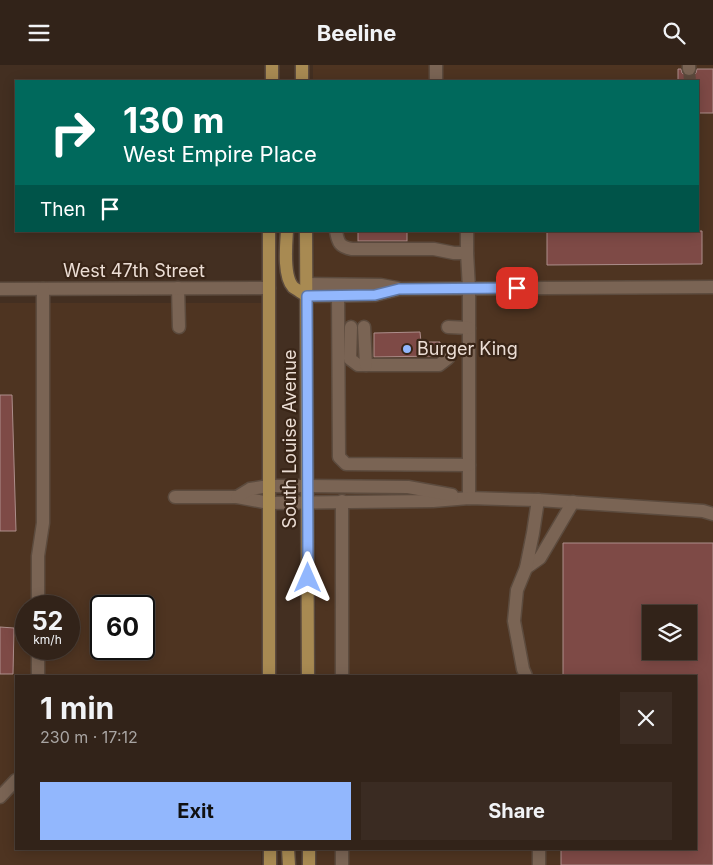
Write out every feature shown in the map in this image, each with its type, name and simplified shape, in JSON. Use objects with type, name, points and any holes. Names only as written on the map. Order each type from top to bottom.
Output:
[{"type":"main road","points":[[272,65],[272,80]]},
{"type":"main road","points":[[302,65],[302,80]]},
{"type":"main road","name":"South Louise Avenue","points":[[269,232],[269,675]]},
{"type":"main road","points":[[287,232],[286,261],[289,280],[293,287],[307,290]]},
{"type":"main road","name":"South Louise Avenue","points":[[306,232],[308,675]]},
{"type":"main road","points":[[270,850],[270,865]]},
{"type":"main road","points":[[288,850],[289,865]]},
{"type":"main road","points":[[309,850],[309,865]]},
{"type":"street","points":[[436,65],[436,80]]},
{"type":"street","points":[[336,232],[338,242],[345,248],[434,249],[454,253],[467,253]]},
{"type":"street","points":[[467,232],[469,288],[469,498]]},
{"type":"street","points":[[307,290],[381,285],[399,289]]},
{"type":"street","points":[[307,290],[338,296],[375,295],[399,289],[713,287]]},
{"type":"street","points":[[178,288],[179,327]]},
{"type":"street","name":"West 47th Street","points":[[0,289],[269,288]]},
{"type":"street","points":[[38,595],[38,556],[43,523],[43,289]]},
{"type":"street","points":[[338,296],[339,457],[346,464],[469,465]]},
{"type":"street","points":[[351,327],[350,359],[358,365],[439,365],[448,358]]},
{"type":"street","points":[[364,327],[366,365]]},
{"type":"street","points":[[448,327],[469,327]]},
{"type":"street","points":[[237,497],[250,489],[269,486],[308,486],[408,487],[469,498]]},
{"type":"street","points":[[174,497],[237,497],[269,503],[433,501],[469,498],[538,500],[702,511],[713,514]]},
{"type":"street","points":[[526,675],[514,621],[517,590],[526,568],[538,500]]},
{"type":"street","points":[[342,501],[342,675]]},
{"type":"street","points":[[526,568],[540,558],[573,502]]},
{"type":"street","points":[[38,660],[38,675]]},
{"type":"street","points":[[0,797],[15,780]]},
{"type":"street","points":[[342,850],[342,865]]},
{"type":"street","points":[[539,850],[539,865]]},
{"type":"shaded area","points":[[313,65],[713,65],[713,865],[317,865],[317,850],[697,850],[697,675],[316,675],[314,232],[699,232],[699,80],[313,80]]},
{"type":"shaded area","points":[[0,303],[261,303],[261,675],[15,675],[15,850],[261,850],[261,865],[0,865]]},
{"type":"building","points":[[678,69],[681,69],[682,73],[689,77],[696,73],[697,69],[713,69],[713,113],[699,113],[699,80],[678,80]]},
{"type":"building","points":[[702,231],[702,264],[547,265],[547,232]]},
{"type":"building","points":[[358,232],[407,232],[407,241],[358,241]]},
{"type":"building","name":"Burger King","points":[[420,332],[421,342],[440,342],[440,354],[437,356],[374,357],[374,333]]},
{"type":"building","points":[[0,395],[12,395],[16,531],[0,531]]},
{"type":"building","points":[[563,543],[713,543],[713,865],[561,865],[561,850],[697,850],[697,675],[563,675]]},
{"type":"building","points":[[0,627],[14,628],[13,674],[0,674]]},
{"type":"tunnel","points":[[689,69],[690,80]]},
{"type":"place","name":"Burger King","points":[[407,349]]},
{"type":"route","points":[[308,578],[307,296],[375,295],[399,289],[517,288]]}]
